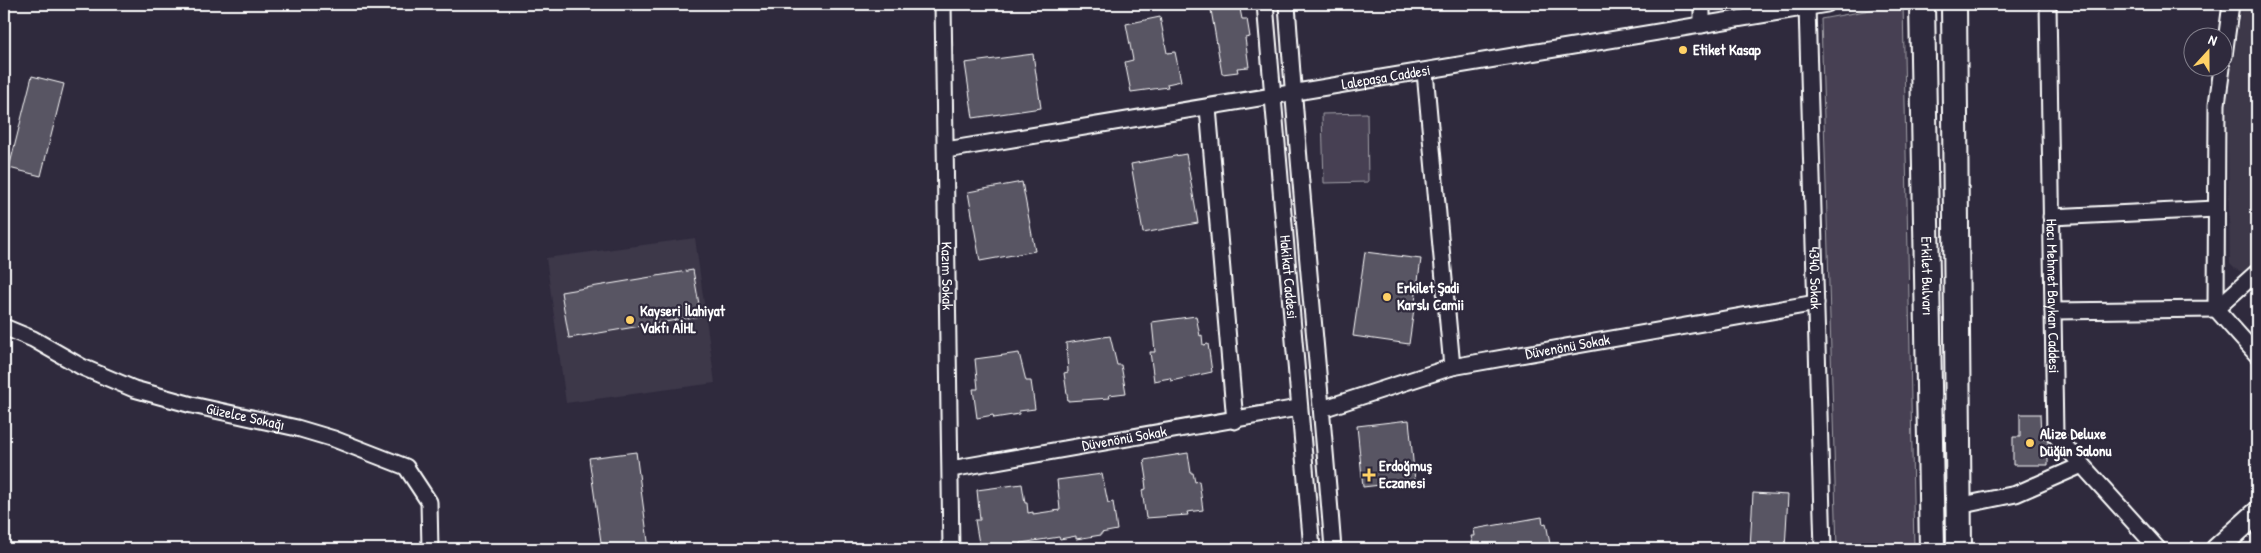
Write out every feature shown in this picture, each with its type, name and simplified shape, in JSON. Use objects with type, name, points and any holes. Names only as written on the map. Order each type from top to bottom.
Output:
[{"type":"main road","name":"Erkilet Bulvarı","points":[[1922,4],[1932,549]]},
{"type":"main road","name":"Erkilet Bulvarı","points":[[1954,4],[1959,549]]},
{"type":"street","name":"Kazım Sokak","points":[[943,4],[951,549]]},
{"type":"street","name":"Hakikat Caddesi","points":[[1265,4],[1298,408],[1312,549]]},
{"type":"street","name":"Hakikat Caddesi","points":[[1287,4],[1293,94],[1333,549]]},
{"type":"street","points":[[1702,4],[1702,25]]},
{"type":"street","name":"Lalepaşa Caddesi","points":[[946,150],[1827,4]]},
{"type":"street","name":"Hacı Mehmet Baykan Caddesi","points":[[2048,4],[2055,435],[2158,549]]},
{"type":"street","points":[[2228,28],[2231,4]]},
{"type":"street","name":"4340. Sokak","points":[[1807,7],[1823,549]]},
{"type":"street","points":[[1425,72],[1452,367]]},
{"type":"street","points":[[2221,78],[2217,104],[2216,309],[2257,355]]},
{"type":"street","points":[[1208,108],[1235,421]]},
{"type":"street","points":[[2051,216],[2216,209]]},
{"type":"street","points":[[2053,311],[2216,309],[2257,272]]},
{"type":"street","name":"Düvenönü Sokak","points":[[1322,409],[1452,367],[1816,303]]},
{"type":"street","name":"Güzelce Sokağı","points":[[4,326],[33,339],[82,367],[134,389],[192,405],[334,438],[406,467],[429,502],[430,549]]},
{"type":"street","name":"Düvenönü Sokak","points":[[951,469],[1235,421],[1298,408]]},
{"type":"street","points":[[1958,506],[2016,494],[2082,465]]},
{"type":"street","points":[[2217,549],[2257,513]]},
{"type":"shaded area","points":[[1903,4],[1914,549],[1837,549],[1821,19]]},
{"type":"shaded area","points":[[2242,4],[2257,4],[2257,258],[2242,272],[2230,264],[2227,97],[2230,78],[2234,78],[2234,54]]},
{"type":"shaded area","points":[[1367,113],[1368,182],[1324,183],[1322,114]]},
{"type":"shaded area","name":"Kayseri İlahiyat Vakfı AİHL","points":[[695,238],[715,383],[566,403],[546,258]]},
{"type":"building","points":[[1210,4],[1239,4],[1242,19],[1247,19],[1250,37],[1245,38],[1249,67],[1237,68],[1238,72],[1222,74]]},
{"type":"building","points":[[1160,17],[1167,53],[1175,52],[1181,81],[1167,84],[1168,87],[1131,92],[1125,62],[1133,60],[1126,24]]},
{"type":"building","points":[[1033,54],[1041,108],[973,118],[965,63]]},
{"type":"building","points":[[32,76],[64,84],[41,176],[9,168]]},
{"type":"building","points":[[1186,154],[1198,223],[1143,233],[1131,164]]},
{"type":"building","points":[[1022,182],[1035,251],[980,261],[968,192]]},
{"type":"building","name":"Erkilet Şadi Karslı Camii","points":[[1365,252],[1421,259],[1409,344],[1353,336]]},
{"type":"building","points":[[693,270],[701,316],[569,338],[561,292]]},
{"type":"building","points":[[1196,316],[1203,345],[1208,344],[1212,372],[1171,381],[1170,378],[1154,381],[1150,352],[1155,352],[1152,322]]},
{"type":"building","points":[[1110,336],[1117,365],[1121,365],[1126,393],[1109,395],[1110,398],[1068,401],[1064,373],[1068,372],[1066,343]]},
{"type":"building","points":[[1019,353],[1026,381],[1031,381],[1035,409],[994,418],[993,415],[977,418],[973,389],[978,389],[975,359]]},
{"type":"building","name":"Alize Deluxe Düğün Salonu","points":[[2020,414],[2040,414],[2041,438],[2046,438],[2048,441],[2048,465],[2013,465],[2013,437],[2020,437]]},
{"type":"building","points":[[1409,420],[1415,481],[1363,487],[1357,426]]},
{"type":"building","points":[[636,452],[649,549],[602,549],[589,458]]},
{"type":"building","points":[[1188,453],[1191,473],[1193,473],[1195,482],[1199,481],[1203,510],[1187,512],[1188,515],[1146,518],[1142,490],[1146,489],[1145,480],[1147,479],[1144,460]]},
{"type":"building","points":[[1102,474],[1108,503],[1113,502],[1117,530],[1076,539],[1076,536],[1060,539],[1059,537],[1021,543],[1021,545],[980,549],[975,520],[980,520],[977,490],[1022,484],[1028,513],[1033,512],[1033,514],[1060,510],[1057,480]]},
{"type":"building","points":[[1753,493],[1788,495],[1785,549],[1750,549]]},
{"type":"building","points":[[1542,517],[1543,524],[1546,523],[1551,549],[1474,549],[1471,536],[1475,536],[1474,529]]},
{"type":"place","name":"Etiket Kasap","points":[[1683,50]]},
{"type":"place","name":"Erkilet Şadi Karslı Camii","points":[[1387,297]]},
{"type":"place","name":"Kayseri İlahiyat Vakfı AİHL","points":[[630,320]]},
{"type":"place","name":"Alize Deluxe Düğün Salonu","points":[[2030,443]]},
{"type":"place","name":"Erdoğmuş Eczanesi","points":[[1369,475]]}]
